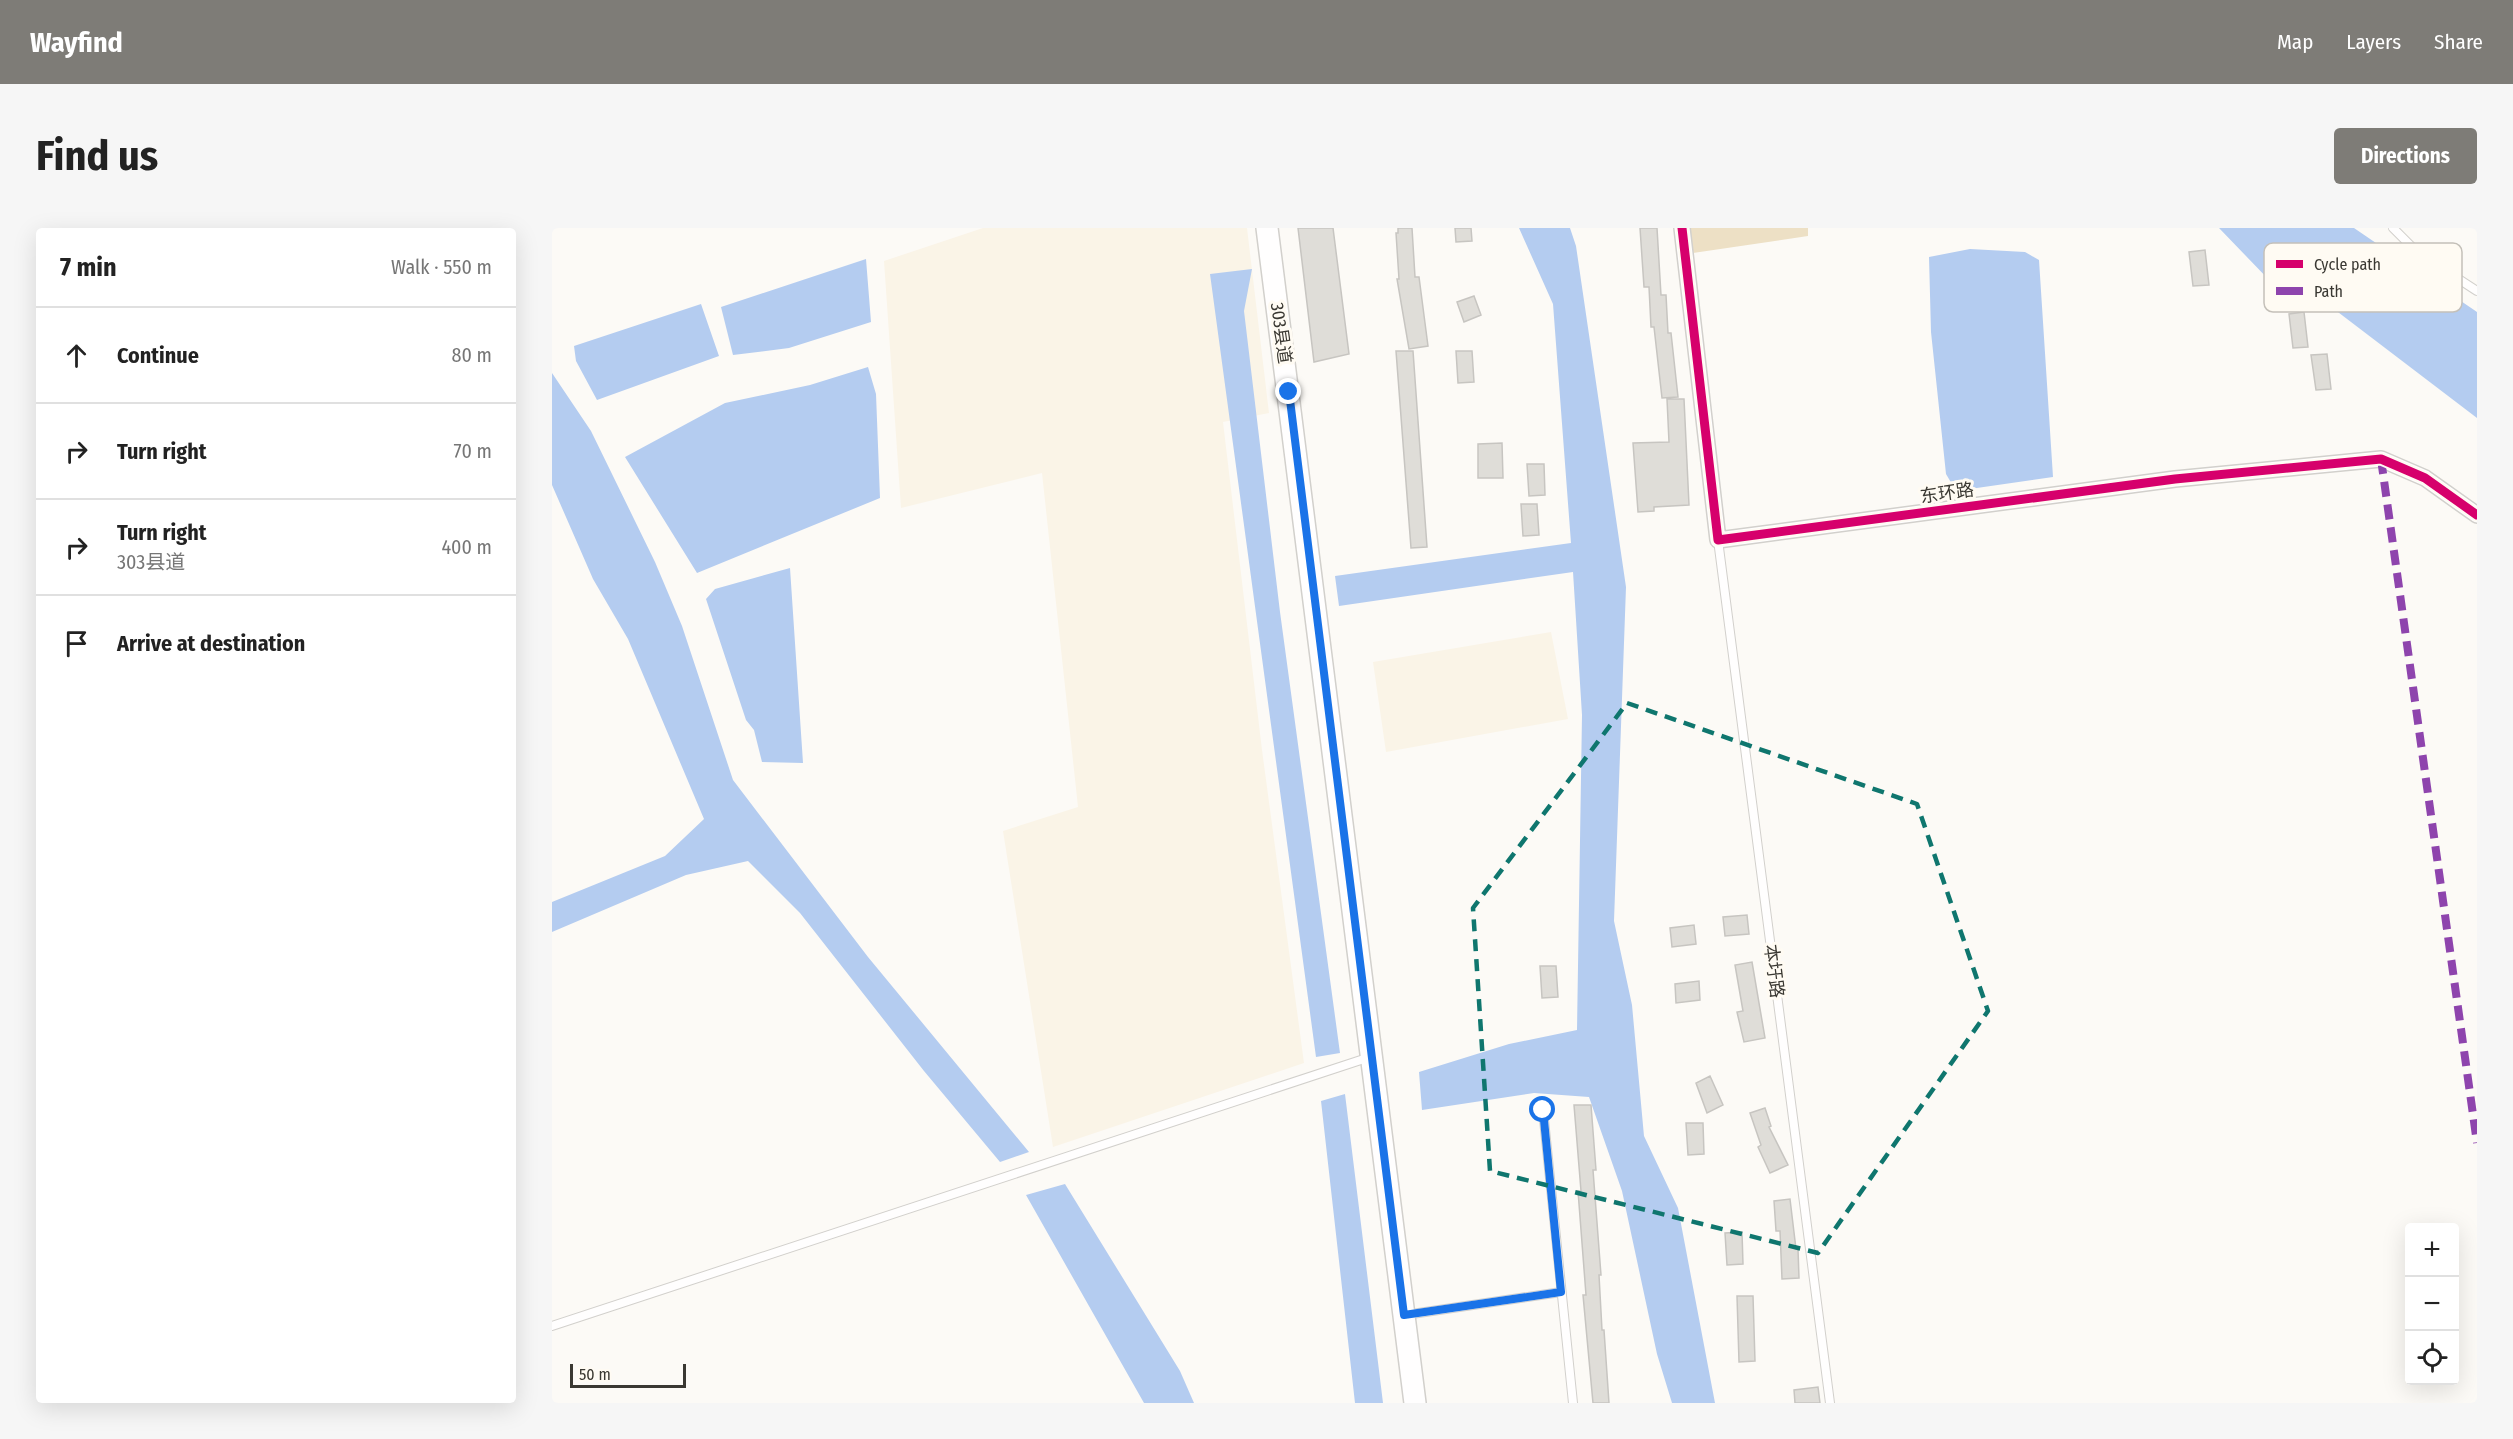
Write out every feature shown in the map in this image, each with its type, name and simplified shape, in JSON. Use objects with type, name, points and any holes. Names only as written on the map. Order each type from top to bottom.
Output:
[{"type":"main road","name":"303县道","points":[[1268,228],[1415,1403]]},
{"type":"street","points":[[1682,228],[1718,540]]},
{"type":"street","name":"东环路","points":[[1718,540],[2175,479],[2381,459],[2425,478],[2477,515]]},
{"type":"lane","points":[[2393,228],[2408,243]]},
{"type":"lane","points":[[2462,281],[2477,291]]},
{"type":"lane","name":"本圩路","points":[[1718,540],[1830,1403]]},
{"type":"lane","points":[[552,1326],[1372,1057]]},
{"type":"lane","points":[[1543,1110],[1573,1403]]},
{"type":"lane","points":[[1404,1315],[1561,1292]]},
{"type":"highlighted area","points":[[1627,703],[1917,804],[1988,1011],[1818,1253],[1490,1171],[1473,908]]},
{"type":"shaded area","points":[[983,228],[1247,228],[1269,413],[1223,422],[1262,750],[1304,1063],[1053,1147],[1003,831],[1078,807],[1042,473],[901,508],[884,261]]},
{"type":"shaded area","points":[[1690,228],[1808,228],[1808,236],[1693,253]]},
{"type":"shaded area","points":[[1551,632],[1568,719],[1386,752],[1373,662]]},
{"type":"water","points":[[1519,228],[1570,228],[1576,246],[1626,587],[1614,921],[1632,1005],[1644,1136],[1678,1208],[1715,1403],[1672,1403],[1657,1354],[1622,1191],[1589,1097],[1534,1093],[1422,1110],[1419,1072],[1509,1044],[1577,1030],[1582,715],[1573,572],[1339,606],[1335,576],[1571,543],[1553,304]]},
{"type":"water","points":[[2219,228],[2354,228],[2376,243],[2264,243],[2264,275]]},
{"type":"water","points":[[1970,249],[2025,252],[2039,260],[2053,477],[1956,491],[1946,474],[1931,332],[1929,257]]},
{"type":"water","points":[[866,259],[871,322],[789,348],[733,355],[721,307]]},
{"type":"water","points":[[1252,269],[1244,311],[1280,612],[1340,1053],[1316,1057],[1210,274]]},
{"type":"water","points":[[2462,302],[2477,312],[2477,418],[2338,312],[2462,312]]},
{"type":"water","points":[[701,304],[719,356],[597,400],[576,361],[574,346]]},
{"type":"water","points":[[868,367],[876,394],[880,498],[697,573],[625,457],[725,403],[810,385]]},
{"type":"water","points":[[552,373],[591,431],[655,562],[682,626],[733,780],[868,957],[1029,1152],[1000,1162],[924,1071],[800,913],[748,861],[686,875],[552,932],[552,902],[665,856],[704,819],[628,639],[593,579],[552,485]]},
{"type":"water","points":[[790,568],[803,763],[762,762],[754,730],[746,720],[706,599],[715,589]]},
{"type":"water","points":[[1345,1094],[1383,1403],[1355,1403],[1321,1101]]},
{"type":"water","points":[[1065,1184],[1180,1371],[1194,1403],[1144,1403],[1026,1195]]},
{"type":"building","points":[[1298,228],[1333,228],[1349,354],[1314,362]]},
{"type":"building","points":[[1398,228],[1412,228],[1415,277],[1419,277],[1428,346],[1409,349],[1397,279],[1399,279],[1396,233],[1398,233]]},
{"type":"building","points":[[1455,228],[1471,228],[1472,241],[1456,242]]},
{"type":"building","points":[[1640,228],[1657,228],[1661,295],[1666,295],[1668,333],[1671,333],[1678,397],[1662,398],[1654,327],[1651,327],[1649,287],[1644,287]]},
{"type":"building","points":[[2205,250],[2209,285],[2193,286],[2189,252]]},
{"type":"building","points":[[1474,296],[1481,315],[1464,322],[1457,302]]},
{"type":"building","points":[[2304,312],[2308,347],[2293,348],[2289,314]]},
{"type":"building","points":[[1396,351],[1413,351],[1427,547],[1411,548]]},
{"type":"building","points":[[1456,351],[1472,351],[1474,382],[1458,383]]},
{"type":"building","points":[[2327,354],[2331,389],[2316,390],[2311,355]]},
{"type":"building","points":[[1667,399],[1684,399],[1689,505],[1654,507],[1654,511],[1638,512],[1633,443],[1669,442]]},
{"type":"building","points":[[1502,443],[1503,478],[1478,478],[1478,444]]},
{"type":"building","points":[[1527,464],[1544,464],[1545,495],[1529,496]]},
{"type":"building","points":[[1521,504],[1537,504],[1539,535],[1523,536]]},
{"type":"building","points":[[1747,915],[1749,934],[1725,936],[1723,917]]},
{"type":"building","points":[[1694,925],[1696,944],[1672,947],[1670,928]]},
{"type":"building","points":[[1752,962],[1765,1038],[1744,1042],[1737,1012],[1743,1011],[1735,965]]},
{"type":"building","points":[[1540,966],[1556,966],[1558,997],[1542,998]]},
{"type":"building","points":[[1699,981],[1700,1000],[1676,1003],[1675,984]]},
{"type":"building","points":[[1710,1076],[1723,1105],[1707,1113],[1696,1083]]},
{"type":"building","points":[[1574,1105],[1591,1105],[1596,1170],[1593,1170],[1601,1275],[1599,1275],[1602,1330],[1604,1330],[1609,1403],[1593,1403],[1583,1295],[1586,1295]]},
{"type":"building","points":[[1765,1108],[1771,1126],[1769,1127],[1788,1165],[1770,1173],[1758,1147],[1761,1145],[1750,1113]]},
{"type":"building","points":[[1686,1123],[1703,1123],[1704,1154],[1688,1155]]},
{"type":"building","points":[[1790,1199],[1796,1249],[1798,1249],[1799,1278],[1782,1279],[1780,1231],[1776,1231],[1774,1201]]},
{"type":"building","points":[[1742,1232],[1743,1264],[1727,1265],[1725,1233]]},
{"type":"building","points":[[1737,1296],[1753,1296],[1755,1361],[1739,1362]]},
{"type":"building","points":[[1818,1387],[1820,1403],[1795,1403],[1794,1390]]},
{"type":"marked path","points":[[2381,459],[2477,1143]]},
{"type":"cycle path","points":[[1682,228],[1718,540],[2175,479],[2381,459],[2425,478],[2477,515]]},
{"type":"route","points":[[1289,392],[1404,1315],[1561,1292],[1543,1110]]}]
